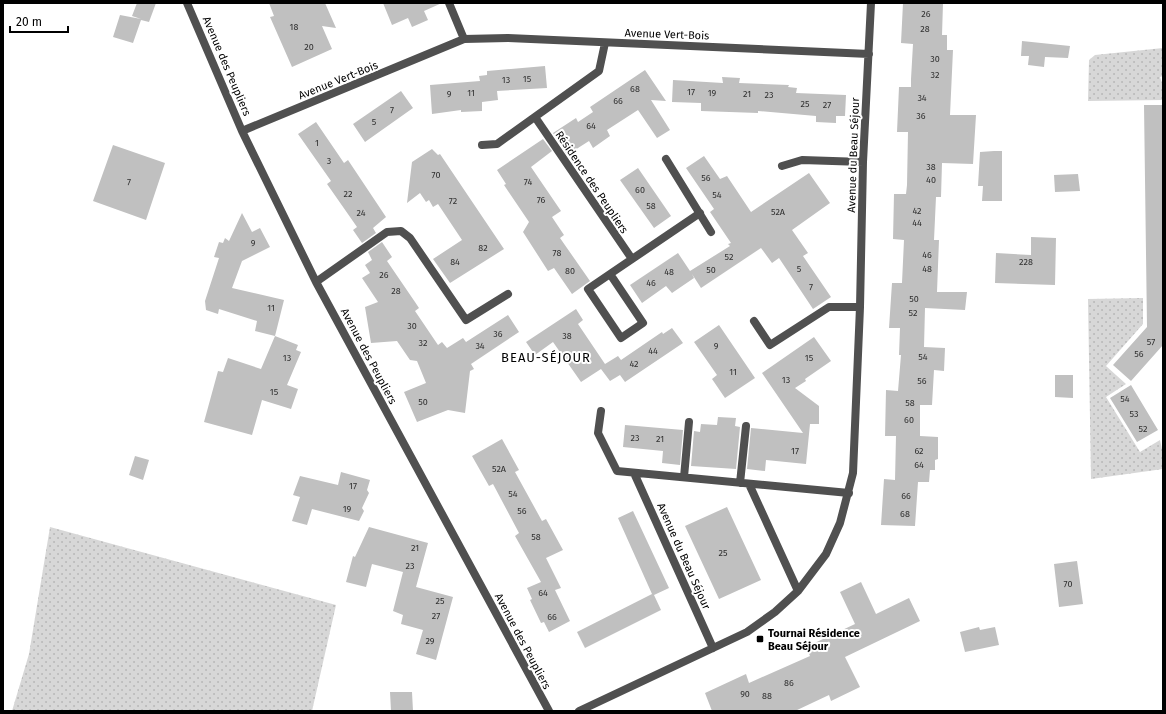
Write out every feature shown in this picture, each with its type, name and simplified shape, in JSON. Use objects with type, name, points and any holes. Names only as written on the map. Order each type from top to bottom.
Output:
[{"type":"street","name":"Avenue des Peupliers","points":[[187,3],[242,131],[316,282],[549,711]]},
{"type":"street","points":[[449,3],[464,39]]},
{"type":"street","name":"Avenue du Beau Séjour","points":[[579,711],[747,632],[775,612],[798,591],[826,554],[840,523],[853,473],[860,307],[863,162],[871,3]]},
{"type":"street","name":"Avenue Vert-Bois","points":[[242,131],[464,39],[508,38],[869,54]]},
{"type":"street","points":[[482,145],[497,144],[600,71],[605,43]]},
{"type":"street","name":"Résidence des Peupliers","points":[[535,117],[632,258]]},
{"type":"street","points":[[666,159],[711,232]]},
{"type":"street","points":[[782,166],[802,160],[863,162]]},
{"type":"street","points":[[610,274],[643,323],[621,338],[588,289],[632,258],[700,213]]},
{"type":"street","points":[[316,282],[387,232],[401,230],[410,238],[466,320],[508,294]]},
{"type":"street","points":[[754,321],[770,345],[829,307],[860,307]]},
{"type":"street","points":[[601,411],[598,433],[617,471],[849,493]]},
{"type":"street","points":[[684,477],[689,422]]},
{"type":"street","points":[[740,483],[746,426]]},
{"type":"street","name":"Avenue du Beau Séjour","points":[[634,473],[713,648]]},
{"type":"street","points":[[749,484],[798,591]]},
{"type":"shaded area","points":[[1163,48],[1163,76],[1160,77],[1163,86],[1163,100],[1088,101],[1089,60],[1095,55]]},
{"type":"shaded area","points":[[1143,298],[1143,324],[1106,366],[1126,384],[1106,397],[1140,452],[1160,440],[1163,454],[1163,469],[1091,479],[1088,299]]},
{"type":"shaded area","points":[[50,527],[336,605],[312,711],[12,711],[29,654]]},
{"type":"building","points":[[137,3],[156,3],[149,22],[141,20],[133,43],[113,37],[120,15],[141,19],[132,16]]},
{"type":"building","points":[[269,3],[325,3],[336,28],[322,26],[332,49],[292,67],[270,17],[274,16]]},
{"type":"building","points":[[383,3],[442,3],[424,11],[428,20],[412,27],[408,18],[392,25]]},
{"type":"building","points":[[903,3],[943,3],[942,35],[947,35],[947,50],[953,50],[950,115],[976,115],[973,164],[942,163],[941,197],[936,197],[934,240],[939,240],[937,292],[967,292],[965,310],[925,308],[924,347],[945,348],[944,371],[934,370],[932,405],[920,405],[920,436],[938,437],[938,459],[935,460],[935,470],[930,470],[929,482],[918,482],[915,526],[881,525],[884,479],[895,480],[896,436],[885,436],[886,390],[898,391],[901,355],[899,355],[900,328],[889,328],[892,283],[902,283],[904,240],[893,239],[894,194],[906,194],[907,185],[908,132],[897,132],[899,87],[911,87],[913,44],[901,43]]},
{"type":"building","points":[[1022,41],[1070,46],[1068,58],[1045,57],[1044,67],[1028,65],[1029,56],[1021,56]]},
{"type":"building","points":[[545,66],[547,88],[497,91],[498,100],[482,102],[482,111],[461,112],[461,110],[432,114],[430,85],[480,81],[479,76],[487,75],[487,71]]},
{"type":"building","points":[[645,70],[666,101],[651,100],[670,130],[657,138],[638,110],[607,130],[610,136],[593,148],[589,141],[567,155],[553,133],[576,118],[578,122],[593,112],[590,107]]},
{"type":"building","points":[[722,77],[740,78],[739,83],[789,85],[788,87],[797,88],[796,93],[846,95],[845,116],[836,116],[836,123],[816,122],[816,116],[758,111],[758,113],[701,111],[701,103],[672,102],[673,80],[723,83]]},
{"type":"building","points":[[401,91],[413,108],[365,142],[353,124]]},
{"type":"building","points":[[1144,105],[1163,105],[1163,345],[1131,381],[1113,365],[1147,327]]},
{"type":"building","points":[[316,122],[344,163],[348,160],[386,217],[373,228],[376,233],[362,243],[353,230],[357,227],[327,184],[331,181],[298,134]]},
{"type":"building","points":[[543,139],[552,151],[531,167],[561,211],[552,217],[564,235],[560,238],[590,281],[572,294],[554,268],[548,271],[523,232],[529,222],[504,185],[506,184],[497,170]]},
{"type":"building","points":[[113,145],[165,163],[146,220],[93,201]]},
{"type":"building","points":[[432,149],[438,155],[440,154],[504,249],[450,283],[433,259],[462,240],[438,204],[433,207],[429,200],[426,202],[420,193],[407,203],[412,162]]},
{"type":"building","points":[[1002,151],[1002,201],[982,201],[983,186],[978,186],[980,152]]},
{"type":"building","points":[[704,156],[720,179],[727,176],[751,212],[809,173],[830,203],[792,230],[808,253],[803,256],[831,297],[813,309],[779,258],[772,263],[761,248],[701,288],[692,274],[694,278],[672,293],[666,286],[642,303],[630,285],[678,253],[690,271],[730,246],[728,244],[731,243],[710,212],[714,209],[686,168]]},
{"type":"building","points":[[638,168],[671,216],[654,228],[620,180]]},
{"type":"building","points":[[1078,174],[1080,191],[1055,192],[1054,175]]},
{"type":"building","points":[[242,213],[252,232],[260,228],[270,247],[242,261],[232,288],[284,300],[275,336],[255,331],[257,321],[219,309],[218,314],[206,310],[205,301],[219,258],[214,257],[219,242],[223,243],[225,238],[229,241]]},
{"type":"building","points":[[1031,237],[1056,238],[1055,285],[995,283],[996,253],[1031,255]]},
{"type":"building","points":[[382,242],[392,257],[387,261],[419,308],[415,311],[438,345],[442,342],[447,348],[463,338],[466,342],[508,315],[519,332],[471,364],[474,369],[470,371],[465,413],[448,410],[417,422],[404,392],[426,383],[417,361],[410,360],[397,341],[371,343],[365,307],[378,302],[362,278],[370,273],[365,265],[372,260],[368,252]]},
{"type":"building","points":[[576,309],[583,320],[578,324],[605,364],[618,356],[621,360],[662,332],[663,334],[672,328],[683,343],[625,382],[620,375],[610,381],[601,369],[581,382],[553,342],[535,355],[526,342]]},
{"type":"building","points":[[719,325],[755,378],[725,398],[712,379],[717,375],[694,342]]},
{"type":"building","points":[[275,336],[298,345],[296,350],[301,352],[287,385],[298,389],[291,409],[262,400],[252,435],[204,422],[218,371],[223,372],[228,358],[261,369]]},
{"type":"building","points":[[814,337],[831,361],[805,379],[806,381],[795,388],[819,406],[819,424],[810,424],[806,464],[766,460],[765,471],[747,469],[751,428],[803,433],[762,373]]},
{"type":"building","points":[[1055,375],[1073,375],[1073,398],[1055,397]]},
{"type":"building","points":[[1131,385],[1158,430],[1137,442],[1110,398]]},
{"type":"building","points":[[718,417],[736,418],[735,426],[740,427],[736,469],[691,466],[694,431],[700,432],[701,424],[717,425]]},
{"type":"building","points":[[625,425],[683,430],[680,465],[662,463],[663,451],[623,447]]},
{"type":"building","points":[[502,439],[519,470],[515,472],[542,521],[546,519],[563,550],[546,558],[561,588],[555,590],[570,621],[549,632],[544,622],[541,623],[530,600],[532,599],[527,588],[541,582],[515,536],[519,533],[493,484],[489,486],[472,456]]},
{"type":"building","points":[[135,456],[149,460],[143,480],[129,475]]},
{"type":"building","points":[[341,472],[370,480],[367,490],[369,493],[362,508],[364,511],[359,521],[312,509],[307,525],[292,521],[300,497],[293,495],[300,476],[338,485]]},
{"type":"building","points":[[727,507],[761,580],[719,599],[685,526]]},
{"type":"building","points":[[633,511],[669,588],[654,595],[661,610],[585,648],[577,632],[652,594],[618,518]]},
{"type":"building","points":[[369,527],[428,543],[416,587],[453,597],[436,660],[416,654],[423,630],[401,624],[403,615],[393,611],[403,572],[372,564],[366,587],[346,582],[353,556],[355,557]]},
{"type":"building","points":[[1077,561],[1083,604],[1059,607],[1054,564]]},
{"type":"building","points":[[861,582],[876,614],[909,598],[920,621],[845,657],[860,687],[831,701],[829,695],[795,711],[712,711],[705,693],[746,674],[749,683],[810,656],[806,647],[855,624],[840,592]]},
{"type":"building","points":[[979,627],[980,630],[995,627],[999,645],[965,652],[960,632]]},
{"type":"building","points":[[390,692],[412,692],[413,711],[391,711]]},
{"type":"place","name":"Tournai Résidence Beau Séjour","points":[[760,639]]},
{"type":"district","name":"BEAU-SÉJOUR","points":[[546,357]]}]
